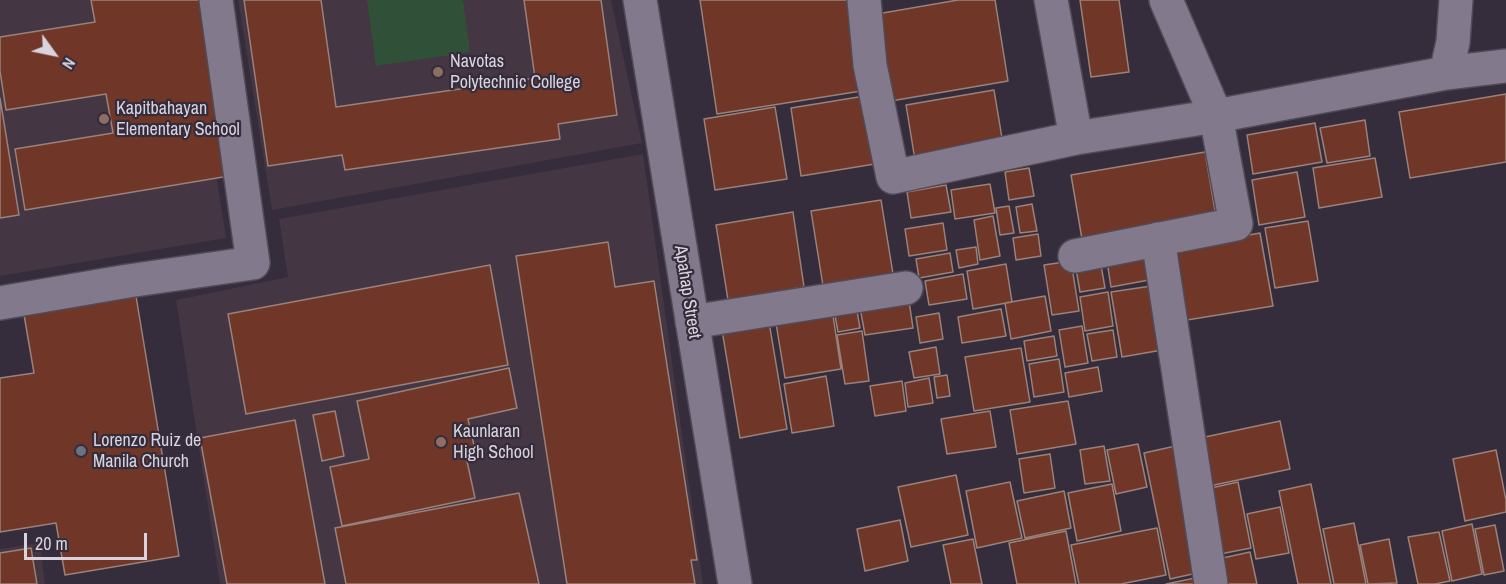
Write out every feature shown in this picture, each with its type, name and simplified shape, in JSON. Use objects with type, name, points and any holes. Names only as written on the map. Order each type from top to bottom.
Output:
[{"type":"street","points":[[0,303],[128,281],[254,263],[216,0]]},
{"type":"street","name":"Apahap Street","points":[[640,0],[735,584]]},
{"type":"street","points":[[864,0],[870,65],[893,177],[1076,138],[1216,116],[1446,73],[1506,66]]},
{"type":"street","points":[[1051,0],[1076,138]]},
{"type":"street","points":[[1075,256],[1236,224],[1216,116],[1166,0]]},
{"type":"street","points":[[1446,73],[1453,42],[1456,0]]},
{"type":"street","points":[[1158,239],[1211,584]]},
{"type":"street","points":[[692,322],[906,288]]},
{"type":"shaded area","name":"Kapitbahayan Elementary School","points":[[0,0],[189,0],[226,238],[0,276]]},
{"type":"shaded area","name":"Navotas Polytechnic College","points":[[238,0],[611,0],[642,143],[272,210]]},
{"type":"shaded area","name":"Kaunlaran High School","points":[[643,154],[703,584],[220,584],[176,300],[288,277],[279,219]]},
{"type":"shaded area","points":[[40,543],[45,584],[0,584],[0,549]]},
{"type":"green space","points":[[367,0],[463,0],[470,52],[376,66]]},
{"type":"building","points":[[91,0],[200,0],[229,176],[25,210],[15,149],[113,133],[106,94],[6,110],[0,71],[0,37],[95,22]]},
{"type":"building","points":[[244,0],[321,0],[336,107],[535,78],[524,0],[601,0],[617,115],[558,124],[560,139],[345,170],[342,155],[268,166]]},
{"type":"building","points":[[700,0],[847,0],[861,91],[717,114]]},
{"type":"building","points":[[958,0],[995,0],[1008,81],[891,101],[877,14]]},
{"type":"building","points":[[1080,0],[1119,0],[1129,72],[1091,77]]},
{"type":"building","points":[[994,90],[1003,144],[915,160],[906,105]]},
{"type":"building","points":[[1506,94],[1506,162],[1410,178],[1399,112]]},
{"type":"building","points":[[871,95],[881,163],[801,176],[791,108]]},
{"type":"building","points":[[0,98],[19,215],[0,218]]},
{"type":"building","points":[[775,107],[787,179],[715,190],[704,119]]},
{"type":"building","points":[[1365,120],[1370,156],[1327,163],[1320,128]]},
{"type":"building","points":[[1315,123],[1322,162],[1253,174],[1247,135]]},
{"type":"building","points":[[1205,152],[1216,216],[1082,239],[1071,175]]},
{"type":"building","points":[[1375,158],[1382,197],[1319,208],[1313,168]]},
{"type":"building","points":[[1029,168],[1034,196],[1009,200],[1005,172]]},
{"type":"building","points":[[1297,172],[1305,217],[1259,225],[1252,180]]},
{"type":"building","points":[[990,184],[995,213],[955,219],[951,190]]},
{"type":"building","points":[[946,185],[951,212],[911,218],[907,192]]},
{"type":"building","points":[[881,200],[894,280],[824,292],[811,211]]},
{"type":"building","points":[[1032,204],[1037,231],[1020,233],[1016,207]]},
{"type":"building","points":[[1009,206],[1014,233],[1000,235],[996,208]]},
{"type":"building","points":[[793,212],[804,287],[728,300],[716,225]]},
{"type":"building","points":[[993,216],[1000,256],[980,260],[974,220]]},
{"type":"building","points":[[1308,221],[1318,281],[1275,288],[1265,228]]},
{"type":"building","points":[[943,223],[947,250],[909,256],[905,229]]},
{"type":"building","points":[[1260,233],[1273,306],[1187,320],[1175,248]]},
{"type":"building","points":[[1038,234],[1041,256],[1016,260],[1013,238]]},
{"type":"building","points":[[608,242],[615,287],[654,281],[697,560],[691,560],[695,584],[567,584],[516,256]]},
{"type":"building","points":[[976,247],[978,264],[959,268],[956,250]]},
{"type":"building","points":[[1144,249],[1149,280],[1111,287],[1106,255]]},
{"type":"building","points":[[950,253],[953,272],[919,278],[916,259]]},
{"type":"building","points":[[1071,261],[1079,311],[1052,315],[1044,265]]},
{"type":"building","points":[[1006,264],[1012,302],[973,309],[967,271]]},
{"type":"building","points":[[490,265],[508,365],[246,414],[228,314]]},
{"type":"building","points":[[1101,265],[1105,288],[1080,292],[1076,269]]},
{"type":"building","points":[[963,274],[967,299],[929,305],[925,281]]},
{"type":"building","points":[[1158,285],[1168,349],[1122,357],[1111,292]]},
{"type":"building","name":"Lorenzo Ruiz de Manila Church","points":[[135,290],[179,556],[65,575],[56,523],[0,532],[0,378],[34,373],[23,309]]},
{"type":"building","points":[[1108,292],[1113,326],[1085,331],[1080,297]]},
{"type":"building","points":[[908,294],[913,328],[865,335],[859,302]]},
{"type":"building","points":[[1045,296],[1051,331],[1011,339],[1005,303]]},
{"type":"building","points":[[855,300],[860,328],[838,332],[833,304]]},
{"type":"building","points":[[831,302],[841,369],[785,378],[774,311]]},
{"type":"building","points":[[1001,309],[1006,336],[962,343],[958,317]]},
{"type":"building","points":[[939,313],[943,339],[920,343],[916,317]]},
{"type":"building","points":[[769,322],[787,429],[740,438],[722,330]]},
{"type":"building","points":[[1082,326],[1088,363],[1065,367],[1059,330]]},
{"type":"building","points":[[1113,330],[1117,357],[1092,361],[1087,334]]},
{"type":"building","points":[[862,331],[869,381],[845,384],[837,335]]},
{"type":"building","points":[[1054,336],[1057,356],[1027,361],[1024,341]]},
{"type":"building","points":[[936,347],[940,374],[914,378],[909,352]]},
{"type":"building","points":[[1021,348],[1030,402],[974,411],[965,357]]},
{"type":"building","points":[[1059,359],[1064,392],[1034,397],[1029,364]]},
{"type":"building","points":[[1098,367],[1102,391],[1069,397],[1065,373]]},
{"type":"building","points":[[509,368],[517,408],[468,419],[475,450],[465,452],[475,498],[342,526],[330,467],[369,459],[357,401]]},
{"type":"building","points":[[947,375],[950,396],[937,398],[934,377]]},
{"type":"building","points":[[826,376],[834,426],[792,433],[784,384]]},
{"type":"building","points":[[929,378],[933,403],[908,407],[905,383]]},
{"type":"building","points":[[902,381],[906,411],[875,416],[870,386]]},
{"type":"building","points":[[1068,401],[1076,444],[1017,454],[1010,410]]},
{"type":"building","points":[[335,411],[344,456],[322,461],[313,415]]},
{"type":"building","points":[[990,411],[996,447],[947,454],[941,419]]},
{"type":"building","points":[[295,420],[325,584],[227,584],[200,438]]},
{"type":"building","points":[[1280,421],[1290,469],[1200,488],[1191,440]]},
{"type":"building","points":[[1138,444],[1147,487],[1116,494],[1107,450]]},
{"type":"building","points":[[1180,445],[1206,571],[1170,579],[1144,453]]},
{"type":"building","points":[[1104,446],[1110,481],[1085,484],[1080,450]]},
{"type":"building","points":[[1496,450],[1506,500],[1506,512],[1465,521],[1453,459]]},
{"type":"building","points":[[1050,454],[1055,488],[1024,493],[1019,459]]},
{"type":"building","points":[[956,475],[968,535],[911,547],[898,487]]},
{"type":"building","points":[[1010,482],[1022,538],[977,548],[966,491]]},
{"type":"building","points":[[1238,482],[1251,548],[1215,555],[1202,490]]},
{"type":"building","points":[[1112,484],[1121,531],[1077,541],[1068,493]]},
{"type":"building","points":[[1311,484],[1331,584],[1298,584],[1279,491]]},
{"type":"building","points":[[1064,491],[1071,528],[1025,538],[1017,501]]},
{"type":"building","points":[[519,493],[539,584],[346,584],[335,528]]},
{"type":"building","points":[[1280,507],[1289,553],[1256,559],[1247,514]]},
{"type":"building","points":[[900,520],[908,561],[865,571],[857,529]]},
{"type":"building","points":[[1354,523],[1366,584],[1334,584],[1323,529]]},
{"type":"building","points":[[1472,524],[1482,574],[1452,581],[1442,531]]},
{"type":"building","points":[[1495,525],[1504,571],[1484,575],[1475,529]]},
{"type":"building","points":[[1157,528],[1166,575],[1121,584],[1079,584],[1071,545]]},
{"type":"building","points":[[1066,531],[1076,584],[1017,584],[1009,543]]},
{"type":"building","points":[[1439,532],[1450,581],[1418,584],[1408,537]]},
{"type":"building","points":[[973,539],[982,584],[951,584],[943,545]]},
{"type":"building","points":[[1389,539],[1397,583],[1368,584],[1360,545]]},
{"type":"building","points":[[31,548],[37,584],[0,584],[0,553]]},
{"type":"building","points":[[1250,552],[1257,584],[1224,584],[1218,559]]},
{"type":"building","points":[[1200,577],[1202,584],[1166,584]]},
{"type":"place","name":"Navotas Polytechnic College","points":[[438,72]]},
{"type":"place","name":"Kapitbahayan Elementary School","points":[[104,119]]},
{"type":"place","name":"Kaunlaran High School","points":[[441,442]]},
{"type":"place","name":"Lorenzo Ruiz de Manila Church","points":[[81,451]]}]
